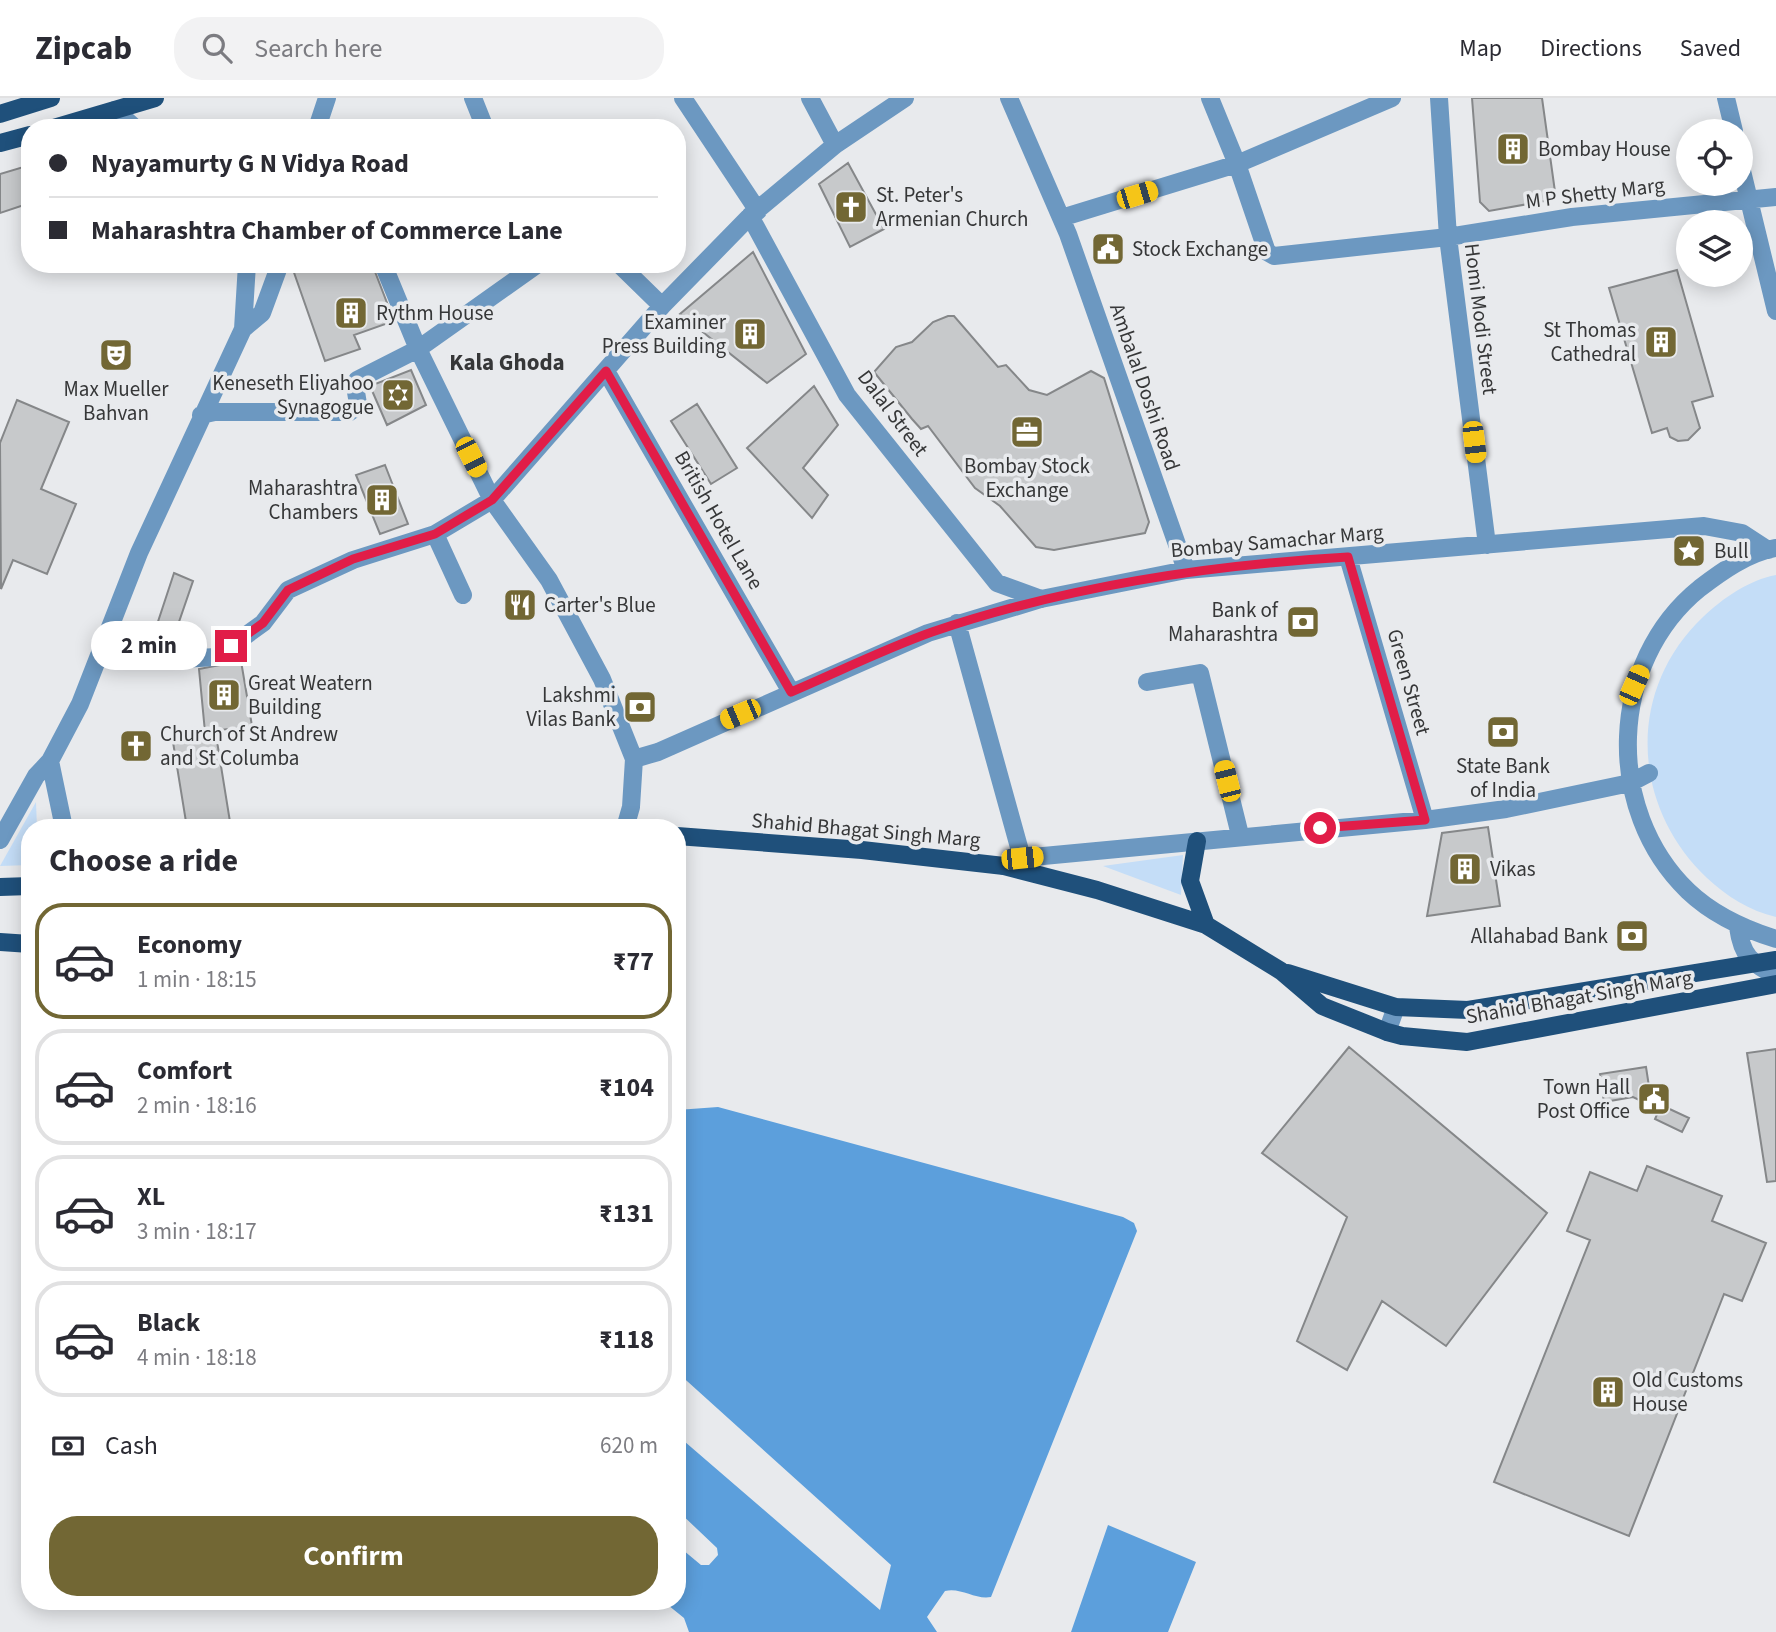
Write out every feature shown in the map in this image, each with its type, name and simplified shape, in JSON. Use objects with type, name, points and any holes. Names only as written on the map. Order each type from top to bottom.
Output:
[{"type":"main road","points":[[0,114],[51,98]]},
{"type":"main road","points":[[84,119],[155,98]]},
{"type":"main road","points":[[0,143],[21,137]]},
{"type":"main road","name":"Shahid Bhagat Singh Marg","points":[[686,837],[862,850],[1004,866],[1097,890],[1206,925],[1281,971],[1322,1006],[1387,1032],[1467,1042],[1776,984]]},
{"type":"main road","points":[[1197,841],[1190,867],[1190,881],[1206,925]]},
{"type":"main road","points":[[0,887],[21,886]]},
{"type":"main road","points":[[0,942],[21,943]]},
{"type":"main road","name":"Shahid Bhagat Singh Marg","points":[[1281,971],[1396,1007],[1468,1010],[1776,960]]},
{"type":"street","points":[[320,119],[327,98]]},
{"type":"street","points":[[473,98],[481,119]]},
{"type":"street","name":"Dalal Street","points":[[683,98],[754,214],[847,395],[997,583],[1041,599]]},
{"type":"street","points":[[810,98],[835,145]]},
{"type":"street","points":[[104,651],[147,661],[216,657],[263,623],[288,590],[353,559],[435,534],[492,500],[662,306],[754,214],[835,145],[905,98]]},
{"type":"street","name":"Ambalal Doshi Road","points":[[1009,98],[1061,218],[1186,570]]},
{"type":"street","points":[[1210,98],[1237,164]]},
{"type":"street","points":[[1061,218],[1237,164],[1392,98]]},
{"type":"street","name":"Homi Modi Street","points":[[1439,98],[1448,237],[1487,545]]},
{"type":"street","points":[[1726,98],[1731,119]]},
{"type":"street","points":[[115,110],[125,119]]},
{"type":"street","name":"M P Shetty Marg","points":[[1237,164],[1267,252],[1274,256],[1448,237],[1573,216],[1776,197]]},
{"type":"street","points":[[1748,198],[1776,311]]},
{"type":"street","points":[[0,840],[36,776],[50,761],[104,651],[139,553],[243,329],[246,273]]},
{"type":"street","points":[[243,329],[262,313],[277,273]]},
{"type":"street","points":[[387,273],[418,349],[492,500],[550,580],[602,679],[634,759],[631,807],[628,819]]},
{"type":"street","points":[[201,415],[215,412],[350,412],[359,404],[355,386],[357,380],[418,349],[525,273]]},
{"type":"street","points":[[628,273],[662,306]]},
{"type":"street","name":"British Hotel Lane","points":[[606,371],[791,692]]},
{"type":"street","name":"Bombay Samachar Marg","points":[[634,759],[658,752],[791,692],[957,624],[1041,599],[1186,570],[1704,526],[1742,533],[1772,549]]},
{"type":"street","points":[[435,534],[463,595]]},
{"type":"street","points":[[1772,549],[1723,570],[1694,593],[1654,640],[1634,685],[1626,734],[1630,783],[1651,842],[1688,891],[1738,927],[1776,939]]},
{"type":"street","name":"Green Street","points":[[1348,557],[1425,820]]},
{"type":"street","points":[[957,624],[1022,858]]},
{"type":"street","points":[[1147,682],[1200,673],[1240,835]]},
{"type":"street","points":[[50,761],[62,819]]},
{"type":"street","points":[[1004,866],[1022,858],[1240,835],[1425,820],[1506,809],[1630,783],[1649,774]]},
{"type":"street","points":[[1738,927],[1740,946],[1753,963],[1776,976]]},
{"type":"street","points":[[1387,1032],[1396,1007]]},
{"type":"shaded area","points":[[1776,575],[1776,917],[1748,907],[1722,891],[1682,849],[1663,817],[1652,783],[1648,748],[1650,713],[1660,678],[1678,646],[1719,603],[1746,585]]},
{"type":"shaded area","points":[[36,802],[37,819],[26,819]]},
{"type":"shaded area","points":[[21,829],[21,865],[0,866]]},
{"type":"shaded area","points":[[1183,855],[1181,895],[1103,866]]},
{"type":"water","points":[[718,1107],[1123,1217],[1134,1223],[1137,1231],[991,1597],[945,1591],[927,1617],[937,1632],[689,1632],[684,1618],[674,1610],[686,1610],[686,1552],[701,1565],[709,1565],[718,1555],[717,1548],[686,1519],[686,1443],[880,1610],[891,1565],[686,1380],[686,1109]]},
{"type":"water","points":[[1108,1525],[1196,1562],[1168,1632],[1071,1632]]},
{"type":"building","name":"Bombay House","points":[[1472,98],[1542,98],[1556,199],[1489,211],[1480,202]]},
{"type":"building","name":"St. Peter's Armenian Church","points":[[848,163],[884,229],[850,247],[819,184]]},
{"type":"building","points":[[21,168],[21,206],[0,213],[0,174]]},
{"type":"building","name":"Examiner Press Building","points":[[753,252],[806,354],[767,383],[680,314]]},
{"type":"building","name":"St Thomas Cathedral","points":[[1676,270],[1676,287],[1682,287],[1713,396],[1692,402],[1700,428],[1688,440],[1678,441],[1670,437],[1667,428],[1652,433],[1609,288]]},
{"type":"building","name":"Rythm House","points":[[294,273],[375,273],[394,321],[354,335],[360,349],[325,361]]},
{"type":"building","name":"Bombay Stock Exchange","points":[[954,316],[998,367],[1006,365],[1029,390],[1047,395],[1091,371],[1104,378],[1149,522],[1145,533],[1054,550],[1036,547],[1000,506],[975,488],[928,426],[921,429],[874,372],[896,347],[912,342],[933,322]]},
{"type":"building","name":"Keneseth Eliyahoo Synagogue","points":[[411,370],[426,405],[387,425],[370,386]]},
{"type":"building","points":[[814,386],[838,425],[803,468],[828,495],[812,518],[747,448]]},
{"type":"building","points":[[17,400],[69,422],[41,489],[76,504],[47,574],[13,560],[1,589],[0,443]]},
{"type":"building","points":[[697,404],[737,468],[711,484],[671,421]]},
{"type":"building","name":"Maharashtra Chambers","points":[[385,465],[408,524],[380,534],[356,475]]},
{"type":"building","points":[[174,573],[193,581],[170,648],[149,649]]},
{"type":"building","name":"Great Weatern Building","points":[[241,661],[252,726],[205,732],[199,669]]},
{"type":"building","points":[[216,735],[230,819],[186,819],[173,742]]},
{"type":"building","name":"Vikas","points":[[1488,827],[1500,906],[1427,916],[1442,833]]},
{"type":"building","points":[[1349,1047],[1547,1213],[1446,1346],[1382,1301],[1347,1370],[1297,1341],[1347,1217],[1262,1153]]},
{"type":"building","points":[[1776,1049],[1776,1181],[1767,1182],[1747,1053]]},
{"type":"building","name":"Town Hall Post Office","points":[[1646,1067],[1652,1106],[1633,1097],[1604,1102],[1600,1074]]},
{"type":"building","points":[[1661,1105],[1689,1118],[1682,1132],[1655,1119]]},
{"type":"building","name":"Old Customs House","points":[[1647,1166],[1722,1196],[1712,1221],[1766,1243],[1742,1301],[1724,1294],[1629,1536],[1494,1482],[1590,1240],[1567,1231],[1590,1172],[1637,1191]]},
{"type":"place","name":"Bombay House","points":[[1513,149]]},
{"type":"place","name":"St. Peter's Armenian Church","points":[[851,207]]},
{"type":"place","name":"Stock Exchange","points":[[1108,249]]},
{"type":"place","name":"Rythm House","points":[[351,313]]},
{"type":"place","name":"Examiner Press Building","points":[[750,334]]},
{"type":"place","name":"St Thomas Cathedral","points":[[1661,342]]},
{"type":"place","name":"Max Mueller Bahvan","points":[[116,355]]},
{"type":"place","name":"Keneseth Eliyahoo Synagogue","points":[[398,395]]},
{"type":"place","name":"Bombay Stock Exchange","points":[[1027,432]]},
{"type":"place","name":"Maharashtra Chambers","points":[[382,500]]},
{"type":"place","name":"Bull","points":[[1689,551]]},
{"type":"place","name":"Carter's Blue","points":[[520,605]]},
{"type":"place","name":"Bank of Maharashtra","points":[[1303,622]]},
{"type":"place","name":"Great Weatern Building","points":[[224,695]]},
{"type":"place","name":"Lakshmi Vilas Bank","points":[[640,707]]},
{"type":"place","name":"State Bank of India","points":[[1503,732]]},
{"type":"place","name":"Church of St Andrew and St Columba","points":[[136,746]]},
{"type":"place","name":"Vikas","points":[[1465,869]]},
{"type":"place","name":"Allahabad Bank","points":[[1632,936]]},
{"type":"place","name":"Town Hall Post Office","points":[[1654,1099]]},
{"type":"place","name":"Old Customs House","points":[[1608,1392]]},
{"type":"district","name":"Kala Ghoda","points":[[507,362]]},
{"type":"route","points":[[231,646],[263,623],[288,590],[353,559],[435,534],[492,500],[606,371],[791,692],[928,633],[1041,599],[1186,570],[1348,557],[1425,820],[1320,828]]}]
